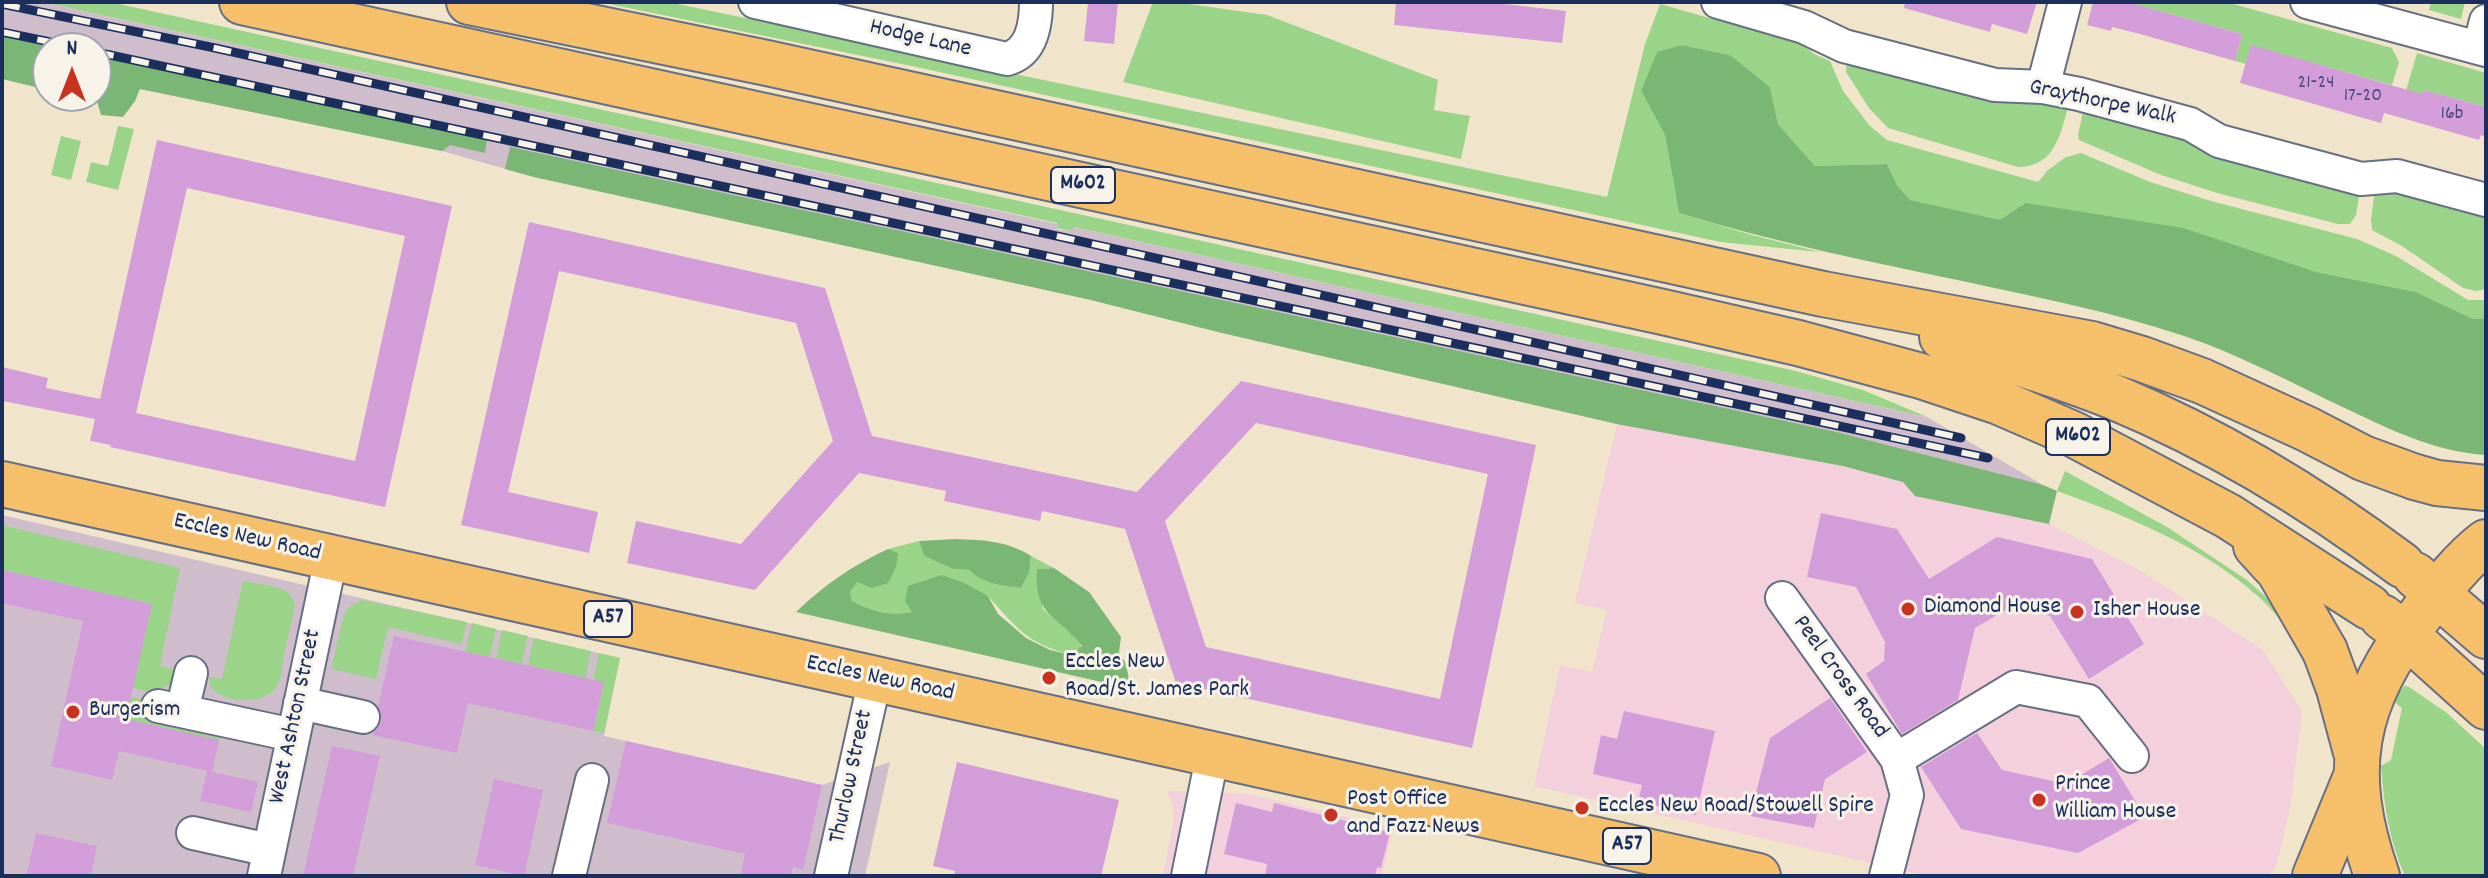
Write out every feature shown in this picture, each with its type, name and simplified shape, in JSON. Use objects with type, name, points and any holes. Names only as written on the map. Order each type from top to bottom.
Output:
[{"type":"main road","name":"M602","points":[[242,2],[1648,308],[1921,376],[1999,402],[2073,434],[2228,516],[2369,607],[2405,634]]},
{"type":"main road","name":"M602","points":[[469,2],[783,66],[1823,294],[2092,344],[2202,381],[2363,458],[2437,483],[2486,488]]},
{"type":"main road","name":"M602","points":[[1823,294],[1984,353],[2070,380],[2154,415],[2286,485],[2333,515],[2436,593]]},
{"type":"main road","name":"Eccles New Road","points":[[2,484],[1213,753],[1673,866],[1758,876]]},
{"type":"main road","name":"M602","points":[[2228,516],[2279,571],[2325,651],[2339,689],[2356,767]]},
{"type":"main road","points":[[2315,876],[2356,767],[2372,692],[2381,672],[2436,593],[2486,542]]},
{"type":"main road","points":[[2436,593],[2486,636]]},
{"type":"main road","points":[[2405,634],[2486,707]]},
{"type":"main road","points":[[2356,767],[2360,819],[2377,876]]},
{"type":"street","name":"Hodge Lane","points":[[755,2],[1001,58],[1023,52],[1036,22],[1036,2]]},
{"type":"street","name":"Graythorpe Walk","points":[[1718,2],[1804,27],[1824,38],[1859,50],[1995,85],[2043,87],[2190,124],[2219,141],[2361,179],[2397,176],[2486,200]]},
{"type":"street","points":[[2043,87],[2065,2]]},
{"type":"street","points":[[2307,2],[2484,40]]},
{"type":"street","name":"West Ashton Street","points":[[267,863],[331,558]]},
{"type":"street","name":"Peel Cross Road","points":[[1782,598],[1897,759],[1907,795],[1886,876]]},
{"type":"street","points":[[191,673],[170,709],[293,735]]},
{"type":"street","name":"Thurlow Street","points":[[831,876],[875,679]]},
{"type":"street","name":"Peel Cross Road","points":[[1897,759],[2016,687],[2088,701],[2132,756]]},
{"type":"street","points":[[300,703],[363,717]]},
{"type":"street","points":[[1188,876],[1213,753]]},
{"type":"street","points":[[569,876],[592,780]]},
{"type":"street","points":[[193,833],[267,863]]},
{"type":"shaded area","points":[[2,2],[42,2],[1058,224],[1057,229],[1072,231],[1073,227],[1927,417],[2043,485],[1903,482],[1843,466],[1617,424],[1091,300],[534,177],[442,151],[112,83],[112,32],[32,32],[32,53],[2,61]]},
{"type":"shaded area","points":[[1617,424],[1843,466],[1903,482],[2044,485],[2057,491],[2049,524],[2136,568],[2263,650],[2302,711],[2290,808],[2276,867],[2267,876],[1927,876],[1534,786],[1560,665],[1592,672],[1607,610],[1575,603]]},
{"type":"shaded area","points":[[2,515],[620,658],[604,736],[822,785],[890,762],[865,876],[2,876]]},
{"type":"shaded area","points":[[1166,791],[1249,794],[1393,828],[1382,876],[1163,876],[1174,819],[1171,799]]},
{"type":"green space","points":[[42,2],[110,2],[1796,371],[1863,390],[1927,417],[1074,227],[1072,231],[1057,228],[1057,223]]},
{"type":"green space","points":[[599,2],[668,2],[1607,197],[1645,44],[1660,4],[1804,45],[1814,54],[1830,61],[1843,91],[1870,126],[1887,140],[2038,182],[2066,157],[2081,153],[2150,182],[2357,239],[2396,256],[2468,300],[2486,300],[2486,318],[2473,319],[2416,292],[2316,272],[2000,221],[1910,200],[1897,185],[1887,164],[1815,166],[1778,124],[1770,87],[1730,55],[1682,45],[1657,53],[1641,91],[1665,135],[1679,213],[1820,252],[1720,242],[921,68]]},
{"type":"green space","points":[[1153,2],[1175,2],[1267,15],[1438,80],[1434,110],[1470,116],[1461,159],[1123,82]]},
{"type":"green space","points":[[2127,2],[2226,2],[2392,48],[2399,62],[2392,85],[2252,46],[2246,64],[2235,61],[2242,34]]},
{"type":"green space","points":[[2431,2],[2465,2],[2461,19],[2429,10]]},
{"type":"green space","points":[[2,34],[32,40],[32,86],[2,79]]},
{"type":"green space","points":[[1682,45],[1730,55],[1770,87],[1778,124],[1815,166],[1887,164],[1897,185],[1910,200],[2000,220],[2026,203],[2183,228],[2316,272],[2416,292],[2473,319],[2486,318],[2486,455],[2450,450],[2416,439],[2226,352],[2157,327],[1786,242],[1679,213],[1665,135],[1641,91],[1657,52]]},
{"type":"green space","points":[[2417,53],[2486,73],[2486,107],[2424,90],[2419,106],[2403,101]]},
{"type":"green space","points":[[112,57],[487,139],[485,153],[450,145],[442,151],[140,89],[123,117],[101,115],[100,112],[112,112]]},
{"type":"green space","points":[[1847,59],[2069,103],[2059,136],[2049,154],[2041,161],[2018,167],[1888,128],[1869,108],[1846,72]]},
{"type":"green space","points":[[2084,107],[2360,190],[2356,215],[2350,224],[2338,224],[2217,193],[2161,175],[2079,140]]},
{"type":"green space","points":[[118,126],[134,129],[118,190],[86,182],[91,162],[108,166]]},
{"type":"green space","points":[[61,136],[81,141],[71,180],[51,175]]},
{"type":"green space","points":[[510,147],[1836,432],[2057,491],[2049,524],[1915,496],[1903,482],[1843,466],[1617,424],[1091,300],[534,177],[505,169]]},
{"type":"green space","points":[[2394,187],[2486,211],[2486,289],[2476,291],[2463,288],[2402,246],[2372,230],[2375,189]]},
{"type":"green space","points":[[2065,471],[2167,527],[2247,580],[2276,606],[2292,635],[2260,598],[2190,548],[2137,522],[2057,491]]},
{"type":"green space","points":[[2,525],[180,568],[160,666],[181,671],[174,681],[156,689],[155,693],[133,688],[151,604],[2,570]]},
{"type":"green space","points":[[956,539],[1004,544],[1031,556],[1029,573],[1021,588],[993,584],[969,570],[953,569],[924,556],[919,541]]},
{"type":"green space","points":[[919,541],[924,556],[953,569],[969,570],[980,578],[1000,585],[1021,588],[1029,573],[1031,556],[1054,568],[1038,569],[1043,609],[1082,647],[1072,655],[1044,646],[1024,634],[988,596],[906,601],[913,612],[895,614],[852,601],[850,592],[857,581],[898,554],[888,549]]},
{"type":"green space","points":[[888,549],[898,553],[896,567],[888,583],[872,588],[857,582],[850,592],[852,601],[881,612],[912,612],[905,601],[908,586],[942,575],[988,596],[998,614],[1026,638],[1050,650],[1072,655],[1082,646],[1049,613],[1039,597],[1037,569],[1054,568],[1089,592],[1121,637],[1119,652],[1126,664],[1130,685],[1123,687],[796,612],[839,577]]},
{"type":"green space","points":[[243,581],[282,589],[293,598],[295,605],[278,685],[272,692],[251,700],[227,698],[217,693],[209,677],[222,679]]},
{"type":"green space","points":[[361,600],[467,622],[461,644],[388,627],[376,679],[331,669],[344,615],[348,608]]},
{"type":"green space","points":[[472,623],[496,629],[490,657],[465,652]]},
{"type":"green space","points":[[502,630],[528,636],[522,664],[496,658]]},
{"type":"green space","points":[[534,638],[591,651],[585,678],[528,665]]},
{"type":"green space","points":[[599,653],[620,658],[604,733],[593,731],[604,683],[593,680]]},
{"type":"green space","points":[[2404,686],[2447,713],[2486,749],[2486,876],[2405,876],[2388,822],[2381,766],[2391,760],[2402,708],[2393,701]]},
{"type":"green space","points":[[131,697],[153,702],[221,732],[219,740],[126,719]]},
{"type":"building","points":[[1088,2],[1118,2],[1114,44],[1084,41]]},
{"type":"building","points":[[1396,2],[1487,2],[1566,11],[1562,43],[1394,25]]},
{"type":"building","points":[[1905,2],[2037,2],[2027,34],[1992,24],[1990,32],[1904,8]]},
{"type":"building","points":[[2093,2],[2127,2],[2242,34],[2235,61],[2112,27],[2111,31],[2087,25]]},
{"type":"building","points":[[2251,45],[2422,94],[2424,90],[2486,107],[2486,137],[2481,135],[2479,140],[2384,113],[2381,123],[2240,83]]},
{"type":"building","points":[[157,140],[452,206],[385,507],[90,441],[95,419],[2,401],[2,367],[48,378],[46,388],[100,399]],"holes":[[[187,188],[405,236],[355,461],[136,413]]]},
{"type":"building","points":[[529,222],[825,288],[872,436],[1137,492],[1241,381],[1536,445],[1472,748],[1176,683],[1125,529],[1042,511],[1040,521],[944,501],[946,491],[859,473],[755,590],[627,563],[636,521],[741,544],[833,441],[796,323],[559,271],[508,492],[598,512],[589,553],[461,525]],"holes":[[[1256,423],[1488,474],[1440,699],[1206,647],[1165,521]]]},
{"type":"building","points":[[1821,513],[1897,529],[1929,579],[1997,537],[2092,559],[2144,644],[2089,679],[2050,616],[2009,608],[1975,628],[1958,700],[1902,734],[1866,674],[1884,661],[1885,642],[1856,587],[1807,577]]},
{"type":"building","points":[[2,570],[152,604],[126,719],[219,740],[212,772],[119,751],[112,780],[51,766],[83,621],[2,603]]},
{"type":"building","points":[[394,636],[604,682],[593,731],[468,703],[457,753],[372,735],[382,720],[378,707]]},
{"type":"building","points":[[1830,698],[1867,752],[1825,779],[1814,828],[1750,816],[1770,738]]},
{"type":"building","points":[[1624,711],[1715,731],[1696,815],[1638,802],[1642,785],[1593,774],[1601,735],[1617,739]]},
{"type":"building","name":"Prince William House","points":[[1977,733],[2002,770],[2066,784],[2109,758],[2145,817],[2078,853],[1961,829],[1921,767]]},
{"type":"building","points":[[626,741],[822,785],[803,870],[793,867],[791,876],[740,876],[745,854],[607,823]]},
{"type":"building","points":[[332,746],[380,756],[353,876],[303,876]]},
{"type":"building","points":[[957,762],[1119,800],[1101,876],[954,876],[955,871],[933,866]]},
{"type":"building","points":[[207,771],[258,782],[251,812],[200,801]]},
{"type":"building","points":[[494,779],[543,790],[524,876],[475,865]]},
{"type":"building","points":[[1236,803],[1272,812],[1274,803],[1390,832],[1381,868],[1377,867],[1375,876],[1265,876],[1267,864],[1224,854]]},
{"type":"building","points":[[36,833],[97,846],[91,876],[26,876]]},
{"type":"railway","points":[[2,4],[215,48],[1961,438]]},
{"type":"railway","points":[[2,32],[32,38]]},
{"type":"railway","points":[[112,55],[1988,458]]},
{"type":"place","name":"Diamond House","points":[[1908,609]]},
{"type":"place","name":"Isher House","points":[[2077,612]]},
{"type":"place","name":"Eccles New Road/St. James Park","points":[[1049,678]]},
{"type":"place","name":"Burgerism","points":[[73,712]]},
{"type":"place","name":"Prince William House","points":[[2039,800]]},
{"type":"place","name":"Eccles New Road/Stowell Spire","points":[[1582,808]]},
{"type":"place","name":"Post Office and Fazz News","points":[[1331,815]]}]
